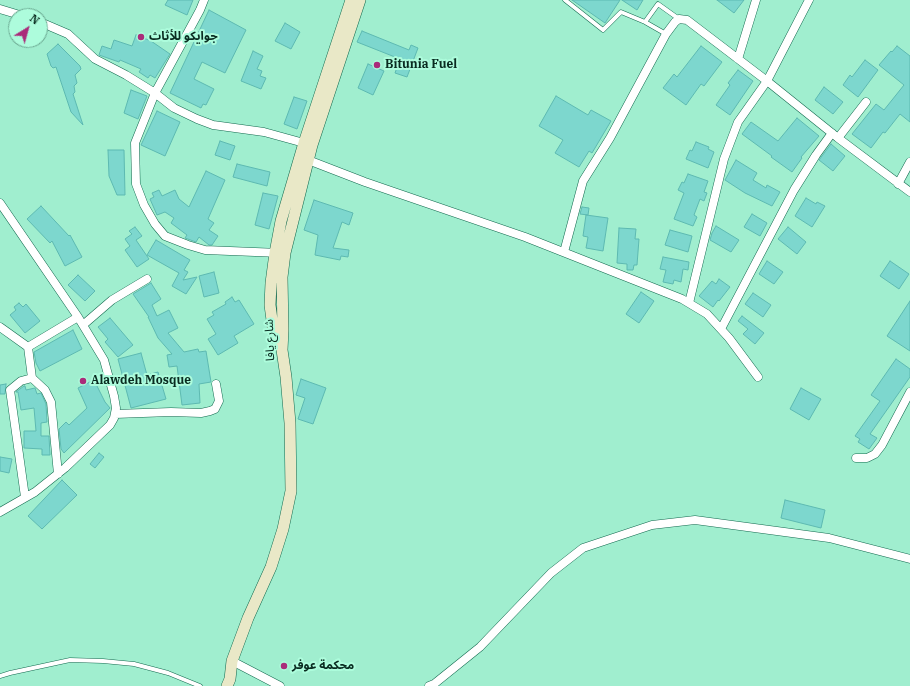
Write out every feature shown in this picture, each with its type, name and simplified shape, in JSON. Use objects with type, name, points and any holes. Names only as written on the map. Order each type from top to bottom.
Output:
[{"type":"street","points":[[204,0],[155,93],[135,143],[136,184],[144,205],[155,224],[165,236],[188,246],[206,250],[280,253],[281,221],[304,143],[351,0]]},
{"type":"street","name":"شارع يافا","points":[[228,682],[232,661],[248,618],[273,561],[283,530],[291,491],[290,423],[282,350],[282,277],[280,253],[312,145],[360,0]]},
{"type":"street","points":[[738,59],[756,0]]},
{"type":"street","points":[[689,303],[724,159],[738,122],[766,81],[809,0]]},
{"type":"street","points":[[564,252],[583,181],[610,138],[666,34],[679,19],[687,20],[835,136],[910,192]]},
{"type":"street","points":[[48,25],[68,34],[95,59],[155,93],[174,108],[197,119],[213,125],[264,132],[304,143]]},
{"type":"street","points":[[721,329],[794,190],[816,155],[866,102]]},
{"type":"street","points":[[308,160],[365,182],[525,237],[682,299],[707,314],[721,329],[758,377]]},
{"type":"street","points":[[898,184],[910,162]]},
{"type":"street","points":[[0,203],[78,317],[104,360],[116,408],[110,425],[58,474],[0,512]]},
{"type":"street","points":[[83,325],[112,300],[147,279]]},
{"type":"street","points":[[28,347],[78,317]]},
{"type":"street","points":[[0,327],[28,347],[32,378],[45,390],[51,402],[58,474]]},
{"type":"street","points":[[25,497],[10,390],[21,381],[32,378]]},
{"type":"street","points":[[115,414],[171,412],[201,413],[210,411],[215,408],[219,401],[216,384]]},
{"type":"street","points":[[856,458],[867,458],[875,454],[882,445],[910,393]]},
{"type":"street","points":[[429,686],[434,684],[480,647],[551,573],[584,548],[652,525],[696,520],[829,538],[910,559]]},
{"type":"street","points":[[232,661],[280,686]]},
{"type":"lane","points":[[565,0],[603,30],[621,12],[666,34]]},
{"type":"lane","points":[[644,22],[658,4],[679,19]]},
{"type":"lane","points":[[0,676],[10,672],[70,660],[103,661],[134,664],[168,673],[200,686]]},
{"type":"building","points":[[168,0],[193,0],[187,15],[165,5]]},
{"type":"building","points":[[572,0],[620,0],[605,23]]},
{"type":"building","points":[[622,0],[643,0],[637,10]]},
{"type":"building","points":[[717,0],[744,0],[734,13]]},
{"type":"building","points":[[209,10],[246,30],[225,73],[202,62],[194,79],[214,89],[206,105],[203,104],[201,108],[170,93]]},
{"type":"building","points":[[285,23],[300,32],[291,49],[275,41]]},
{"type":"building","points":[[362,31],[409,50],[411,45],[418,48],[407,77],[395,73],[400,59],[357,42]]},
{"type":"building","points":[[136,35],[151,41],[170,54],[155,78],[150,75],[148,78],[139,72],[141,69],[120,60],[119,62],[99,55],[102,46],[111,49],[114,40],[132,46]]},
{"type":"building","points":[[58,44],[80,66],[81,69],[75,75],[77,83],[74,86],[75,92],[73,94],[83,125],[71,112],[56,67],[53,68],[51,66],[47,54]]},
{"type":"building","points":[[701,46],[722,62],[704,86],[701,84],[686,105],[663,88],[674,74],[677,77]]},
{"type":"building","points":[[897,46],[910,56],[910,122],[900,114],[885,133],[883,132],[871,148],[852,134],[876,104],[884,110],[904,85],[879,65]]},
{"type":"building","points":[[253,51],[263,56],[257,69],[262,71],[260,76],[266,78],[261,89],[241,81]]},
{"type":"building","points":[[865,60],[878,70],[858,97],[843,85],[850,75],[852,77]]},
{"type":"building","points":[[368,64],[384,71],[373,95],[358,88]]},
{"type":"building","points":[[738,70],[753,81],[730,115],[716,105],[730,85],[728,83]]},
{"type":"building","points":[[824,87],[843,102],[833,114],[815,100]]},
{"type":"building","points":[[131,90],[147,96],[138,119],[124,113]]},
{"type":"building","points":[[556,96],[588,115],[591,110],[611,121],[592,153],[589,151],[579,167],[555,153],[563,140],[539,126]]},
{"type":"building","points":[[294,97],[307,101],[297,129],[284,124]]},
{"type":"building","points":[[157,111],[180,122],[165,156],[141,145]]},
{"type":"building","points":[[797,118],[819,136],[801,157],[802,158],[792,172],[742,134],[751,122],[778,141]]},
{"type":"building","points":[[220,141],[235,146],[230,160],[215,155]]},
{"type":"building","points":[[696,142],[709,147],[708,149],[714,152],[708,168],[686,159]]},
{"type":"building","points":[[831,144],[845,156],[833,171],[819,160]]},
{"type":"building","points":[[108,150],[124,150],[125,195],[117,195],[109,176]]},
{"type":"building","points":[[736,160],[757,173],[753,180],[766,188],[767,185],[780,192],[772,206],[745,193],[725,180]]},
{"type":"building","points":[[237,164],[270,172],[267,186],[233,177]]},
{"type":"building","points":[[206,171],[225,180],[208,219],[214,223],[209,230],[218,236],[212,245],[209,245],[199,237],[196,242],[185,238],[187,235],[171,223],[174,218],[165,212],[157,215],[150,199],[154,197],[152,193],[159,190],[162,196],[175,190],[179,199],[189,207]]},
{"type":"building","points":[[688,174],[708,181],[704,192],[707,193],[704,201],[700,199],[694,215],[697,217],[693,226],[674,219],[684,193],[678,190],[682,182],[684,183]]},
{"type":"building","points":[[263,193],[278,196],[269,229],[255,225]]},
{"type":"building","points":[[806,198],[816,204],[817,202],[825,206],[812,227],[795,216]]},
{"type":"building","points":[[314,200],[353,213],[349,225],[342,222],[333,248],[349,250],[348,257],[341,256],[340,260],[315,255],[318,235],[304,230]]},
{"type":"building","points":[[41,206],[69,236],[70,235],[82,257],[65,266],[52,241],[50,243],[27,219]]},
{"type":"building","points":[[582,207],[589,208],[588,215],[580,214]]},
{"type":"building","points":[[752,214],[767,223],[760,236],[744,227]]},
{"type":"building","points":[[586,215],[608,218],[603,251],[586,248],[588,237],[583,236]]},
{"type":"building","points":[[716,226],[739,240],[731,252],[710,240]]},
{"type":"building","points":[[135,227],[142,236],[136,240],[149,259],[137,267],[125,250],[130,246],[125,239],[132,234],[129,231]]},
{"type":"building","points":[[788,227],[806,242],[797,254],[778,239]]},
{"type":"building","points":[[619,228],[636,229],[635,239],[639,239],[637,265],[634,265],[633,270],[627,270],[627,264],[617,263]]},
{"type":"building","points":[[670,230],[692,236],[688,252],[665,245]]},
{"type":"building","points":[[156,240],[190,260],[184,270],[188,272],[183,280],[197,277],[186,294],[172,286],[179,273],[147,255]]},
{"type":"building","points":[[663,257],[689,262],[688,270],[683,269],[681,282],[674,280],[673,284],[663,282],[666,270],[660,269]]},
{"type":"building","points":[[767,261],[783,272],[774,284],[759,274]]},
{"type":"building","points":[[890,261],[909,274],[899,289],[880,276]]},
{"type":"building","points":[[214,272],[219,293],[204,297],[199,276]]},
{"type":"building","points":[[78,275],[95,291],[85,301],[68,285]]},
{"type":"building","points":[[719,279],[730,287],[713,307],[699,296],[712,281],[716,284]]},
{"type":"building","points":[[151,283],[161,299],[152,305],[157,316],[169,310],[178,328],[168,333],[184,352],[198,349],[199,352],[206,351],[211,382],[199,384],[200,403],[182,405],[177,366],[169,367],[167,355],[172,354],[158,338],[149,317],[133,294]]},
{"type":"building","points":[[641,292],[654,301],[639,323],[626,314]]},
{"type":"building","points":[[753,293],[771,305],[763,317],[745,304]]},
{"type":"building","points":[[232,297],[235,302],[239,300],[254,324],[234,336],[238,343],[218,355],[208,339],[216,334],[207,319],[214,315],[212,312],[226,304],[225,302]]},
{"type":"building","points":[[910,301],[910,351],[887,336]]},
{"type":"building","points":[[19,303],[23,307],[26,304],[40,321],[25,333],[10,315],[16,310],[14,307]]},
{"type":"building","points":[[742,316],[764,333],[755,344],[743,334],[748,329],[738,321]]},
{"type":"building","points":[[110,318],[133,345],[118,357],[105,342],[108,339],[98,327]]},
{"type":"building","points":[[73,330],[82,349],[40,371],[36,363],[34,352]]},
{"type":"building","points":[[141,353],[147,375],[158,372],[166,399],[131,408],[118,359]]},
{"type":"building","points":[[896,359],[910,369],[910,377],[870,434],[877,438],[869,449],[858,442],[860,439],[855,436],[880,401],[871,395]]},
{"type":"building","points":[[301,379],[326,388],[313,424],[298,419],[305,398],[296,395]]},
{"type":"building","points":[[94,380],[105,402],[110,408],[64,453],[61,449],[59,429],[66,422],[69,425],[87,408],[78,388]]},
{"type":"building","points":[[6,384],[5,394],[0,394],[0,385]]},
{"type":"building","points":[[24,386],[26,390],[35,388],[37,394],[41,393],[46,404],[47,422],[41,423],[41,436],[49,436],[50,455],[42,455],[42,449],[24,448],[24,431],[36,431],[34,408],[21,410],[18,392],[16,392]]},
{"type":"building","points":[[801,388],[821,399],[809,420],[790,409]]},
{"type":"building","points":[[99,453],[104,457],[95,468],[90,464]]},
{"type":"building","points":[[0,457],[12,459],[9,473],[0,471]]},
{"type":"building","points":[[62,480],[77,495],[42,529],[28,516]]},
{"type":"building","points":[[785,500],[825,510],[821,528],[781,518]]},
{"type":"place","name":"جوايكو للأثاث","points":[[141,37]]},
{"type":"place","name":"Bitunia Fuel","points":[[377,65]]},
{"type":"place","name":"Alawdeh Mosque","points":[[83,381]]},
{"type":"place","name":"محكمة عوفر","points":[[284,666]]}]
